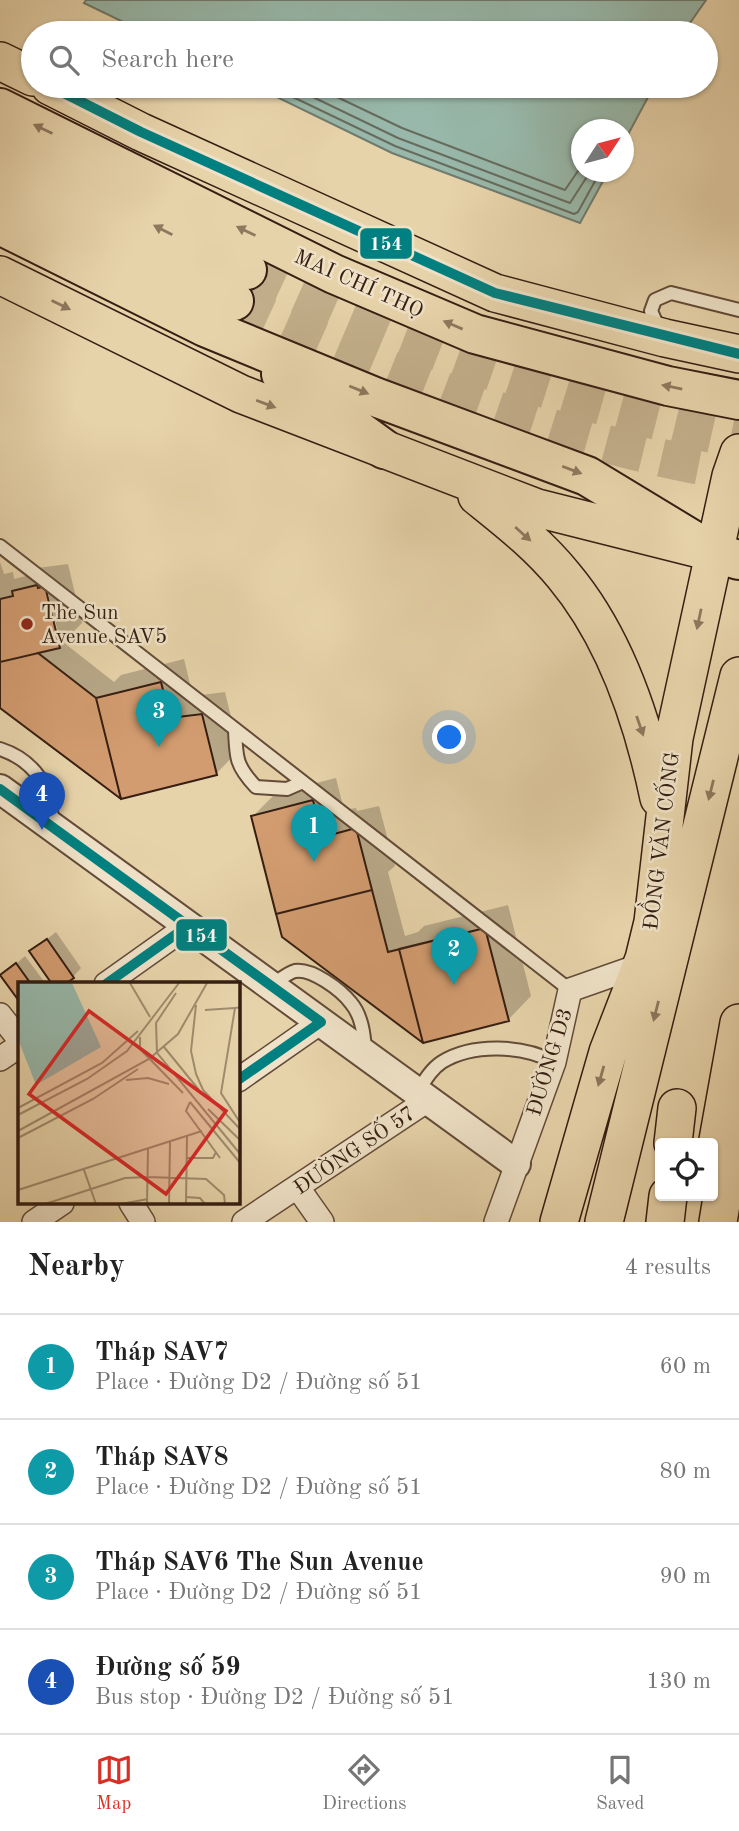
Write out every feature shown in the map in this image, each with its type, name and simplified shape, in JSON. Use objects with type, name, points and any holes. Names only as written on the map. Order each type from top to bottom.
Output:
[{"type":"highway","name":"MAI CHÍ THỌ","points":[[0,108],[334,274],[475,334],[668,386],[739,400]]},
{"type":"highway","points":[[0,147],[240,286],[0,186]]},
{"type":"highway","points":[[0,225],[205,327],[375,397],[587,476],[727,556]]},
{"type":"highway","points":[[205,327],[285,376],[384,449]]},
{"type":"main road","points":[[0,61],[21,71]]},
{"type":"main road","points":[[74,98],[141,132],[495,293],[665,338],[739,354]]},
{"type":"main road","points":[[0,275],[241,394],[537,508],[727,556]]},
{"type":"main road","name":"ĐỒNG VĂN CỐNG","points":[[559,1222],[608,1052],[638,975],[658,894],[674,738],[727,556],[739,453]]},
{"type":"main road","points":[[452,475],[526,536],[565,577],[598,627],[642,734],[664,821]]},
{"type":"main road","points":[[604,1222],[739,676]]},
{"type":"main road","points":[[718,1140],[739,1023]]},
{"type":"main road","points":[[718,1222],[739,1102]]},
{"type":"main road","points":[[665,1222],[667,1201]]},
{"type":"main road","points":[[703,1222],[707,1201]]},
{"type":"street","points":[[0,789],[516,1164]]},
{"type":"street","points":[[109,982],[189,925]]},
{"type":"street","name":"ĐƯỜNG D3","points":[[496,1222],[554,1062],[570,990],[627,970],[638,975]]},
{"type":"street","points":[[0,1015],[18,1038]]},
{"type":"street","points":[[240,1079],[321,1022]]},
{"type":"street","points":[[0,1059],[18,1047]]},
{"type":"street","name":"ĐƯỜNG SỐ 57","points":[[244,1222],[298,1188],[423,1096]]},
{"type":"street","points":[[298,1188],[322,1222]]},
{"type":"street","points":[[34,1222],[61,1204]]},
{"type":"street","points":[[132,1204],[143,1222]]},
{"type":"lane","points":[[665,338],[651,311],[655,300],[671,293],[739,310]]},
{"type":"lane","points":[[0,546],[570,990]]},
{"type":"lane","points":[[235,729],[236,757],[240,770],[256,787],[287,789],[303,782]]},
{"type":"lane","points":[[0,749],[39,776],[49,790],[53,808],[51,826]]},
{"type":"lane","points":[[271,986],[295,971],[311,973],[328,984],[351,1002],[363,1030],[366,1054]]},
{"type":"lane","points":[[423,1096],[440,1063],[466,1052],[517,1050],[538,1053],[554,1062]]},
{"type":"water","points":[[86,0],[706,0],[691,21],[121,21],[84,3]]},
{"type":"water","points":[[279,98],[648,98],[634,123],[634,119],[571,119],[571,182],[603,182],[580,223],[392,153]]},
{"type":"building","name":"The Sun Avenue SAV5","points":[[37,585],[38,588],[45,586],[60,648],[0,662],[0,599],[13,596],[12,591]]},
{"type":"building","points":[[37,585],[38,588],[45,586],[60,648],[38,653],[96,698],[161,682],[170,718],[202,714],[217,775],[121,799],[0,708],[0,599],[13,596],[12,591]]},
{"type":"building","points":[[161,682],[170,718],[202,714],[217,775],[121,799],[96,698]]},
{"type":"building","points":[[313,800],[321,833],[333,830],[334,834],[356,828],[372,890],[276,914],[251,816]]},
{"type":"building","points":[[313,800],[321,833],[333,830],[334,834],[356,828],[388,952],[485,928],[509,1021],[423,1043],[282,937],[251,816]]},
{"type":"building","points":[[485,928],[509,1021],[423,1043],[399,949]]},
{"type":"building","points":[[47,939],[74,978],[68,982],[51,982],[29,951]]},
{"type":"building","points":[[16,963],[30,982],[18,982],[18,1000],[0,975]]},
{"type":"tunnel","points":[[247,270],[367,324],[488,370],[611,409],[739,440]]},
{"type":"tunnel","points":[[234,301],[418,381],[544,426],[673,460],[739,473]]},
{"type":"transit line","name":"154","points":[[74,98],[141,132],[495,293],[739,354]]},
{"type":"transit line","name":"154","points":[[0,789],[321,1022],[240,1079]]},
{"type":"transit line","name":"154","points":[[109,982],[189,925]]},
{"type":"place","name":"The Sun Avenue SAV5","points":[[27,624]]},
{"type":"place","name":"Tháp SAV6 The Sun Avenue","points":[[159,747]]},
{"type":"place","name":"Đường số 59","points":[[42,830]]},
{"type":"place","name":"Tháp SAV7","points":[[314,862]]},
{"type":"place","name":"Tháp SAV8","points":[[454,985]]}]
